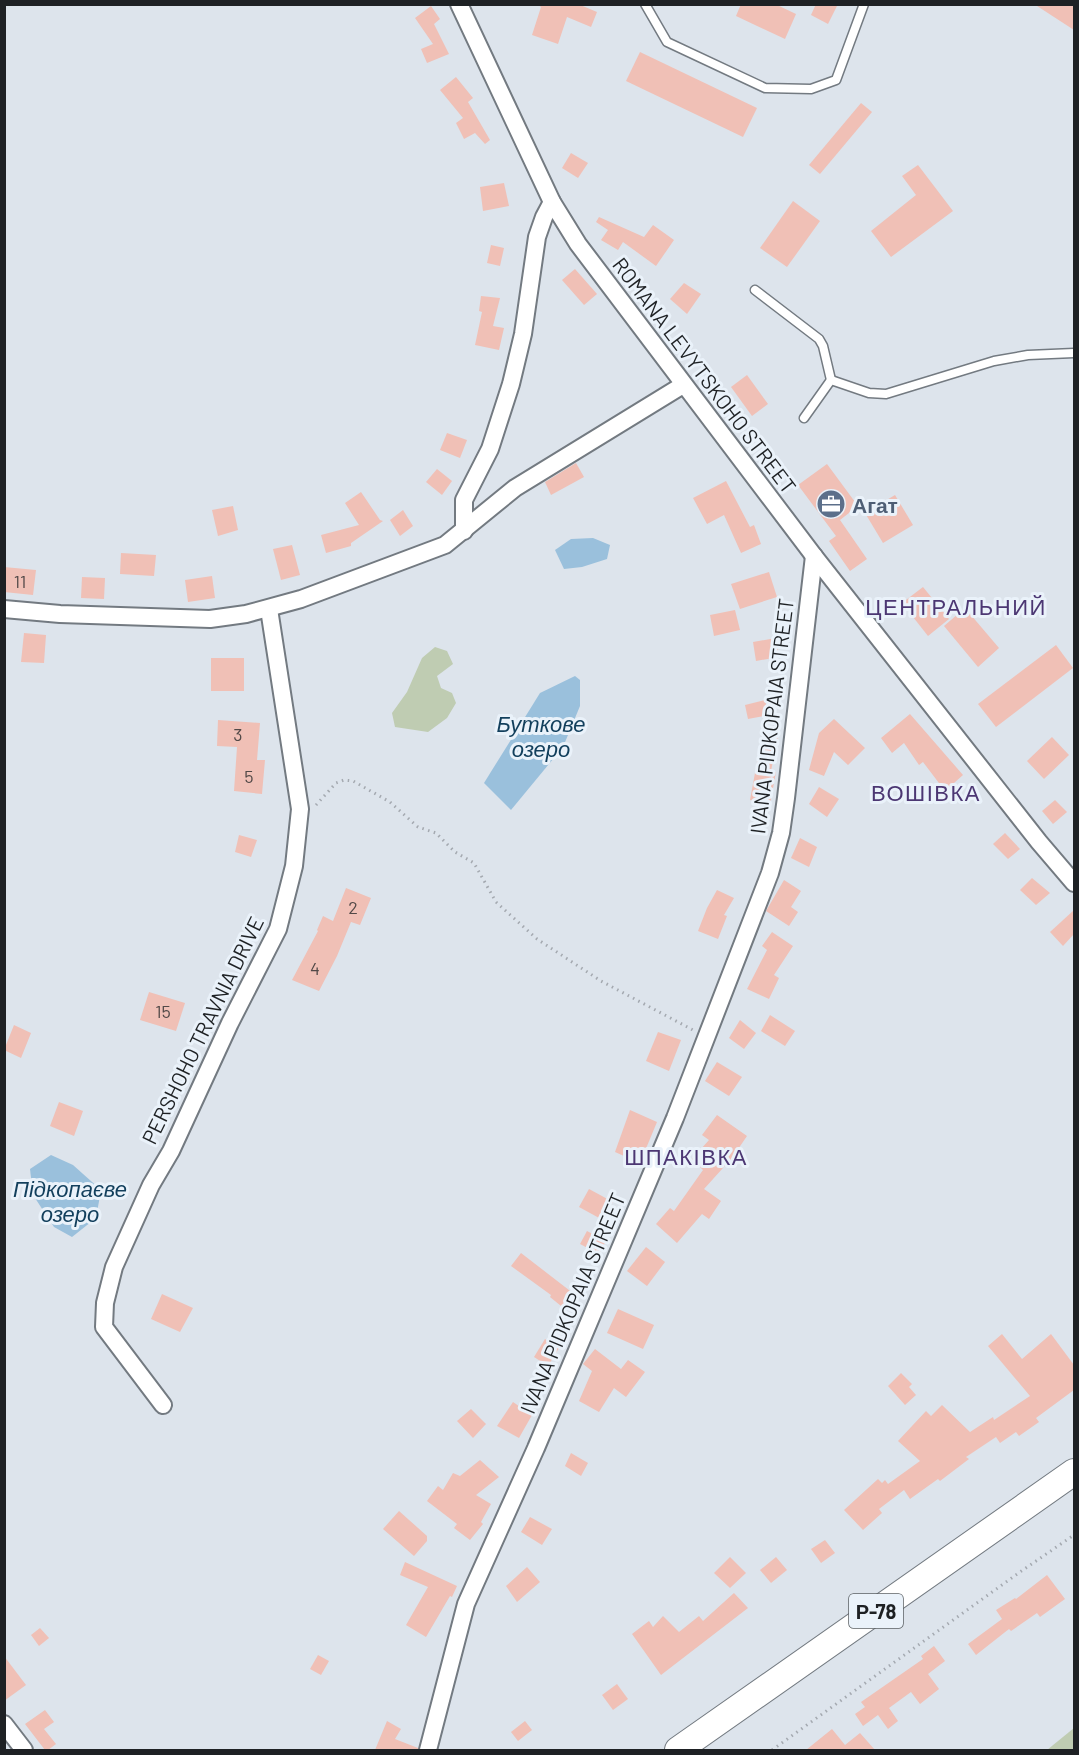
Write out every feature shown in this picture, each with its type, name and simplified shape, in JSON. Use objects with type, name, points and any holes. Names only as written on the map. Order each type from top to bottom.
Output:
[{"type":"main road","name":"Р-78","points":[[678,1750],[1074,1472]]},
{"type":"street","name":"ROMANA LEVYTSKOHO STREET","points":[[464,8],[552,202],[578,244],[814,556],[1074,883]]},
{"type":"street","points":[[464,531],[464,500],[490,449],[511,384],[523,334],[537,237],[552,202]]},
{"type":"street","points":[[4,609],[60,614],[210,619],[269,609],[301,599],[445,545],[515,488],[683,385]]},
{"type":"street","name":"IVANA PIDKOPAIA STREET","points":[[428,1750],[468,1597],[536,1448],[708,1037],[770,873],[781,833],[786,798],[814,556]]},
{"type":"street","name":"PERSHOHO TRAVNIA DRIVE","points":[[163,1405],[104,1327],[105,1303],[114,1267],[151,1185],[171,1150],[230,1023],[278,929],[294,866],[300,809],[269,609]]},
{"type":"street","points":[[4,1724],[24,1750]]},
{"type":"lane","points":[[645,4],[667,42],[765,88],[811,89],[836,80],[864,4]]},
{"type":"lane","points":[[755,290],[819,339],[823,346],[831,381],[804,418]]},
{"type":"lane","points":[[831,381],[869,393],[886,394],[899,392],[957,371],[994,361],[1028,355],[1074,353]]},
{"type":"path","points":[[300,809],[316,805],[340,781],[348,780],[360,784],[399,809],[418,827],[436,833],[455,852],[474,863],[495,902],[537,939],[601,981],[708,1037]]},
{"type":"path","points":[[772,1750],[1074,1535]]},
{"type":"green space","name":"Буткове озеро","points":[[435,647],[447,651],[453,664],[437,676],[441,688],[452,693],[456,703],[447,718],[428,732],[395,727],[392,713],[407,692],[422,658]]},
{"type":"green space","points":[[1074,1728],[1074,1750],[1047,1750]]},
{"type":"water","points":[[593,538],[610,545],[607,559],[582,567],[564,569],[555,550],[571,539]]},
{"type":"water","name":"Буткове озеро","points":[[575,676],[580,680],[580,706],[563,747],[511,810],[484,783],[540,693]]},
{"type":"water","name":"Підкопаєве озеро","points":[[51,1155],[73,1165],[101,1190],[96,1218],[72,1237],[54,1227],[33,1195],[30,1169]]},
{"type":"building","points":[[537,4],[578,4],[597,12],[591,27],[567,17],[558,44],[532,35],[541,7]]},
{"type":"building","points":[[741,4],[775,4],[796,14],[785,39],[736,16]]},
{"type":"building","points":[[816,4],[838,4],[828,24],[811,15]]},
{"type":"building","points":[[1034,4],[1074,4],[1074,30]]},
{"type":"building","points":[[431,6],[440,19],[434,24],[449,54],[427,63],[421,49],[433,44],[415,18]]},
{"type":"building","points":[[640,52],[757,108],[743,137],[626,81]]},
{"type":"building","points":[[456,77],[473,98],[468,102],[490,140],[485,144],[475,133],[464,139],[456,123],[463,118],[440,90]]},
{"type":"building","points":[[861,103],[872,112],[820,174],[809,165]]},
{"type":"building","points":[[571,153],[588,163],[578,178],[562,168]]},
{"type":"building","points":[[918,165],[953,211],[891,257],[871,231],[916,195],[902,176]]},
{"type":"building","points":[[504,183],[509,206],[483,211],[480,187]]},
{"type":"building","points":[[793,201],[820,221],[787,267],[760,248]]},
{"type":"building","points":[[599,217],[644,237],[653,225],[674,240],[656,266],[623,242],[618,250],[601,240],[608,230],[596,222]]},
{"type":"building","points":[[491,245],[504,248],[500,266],[487,263]]},
{"type":"building","points":[[575,269],[597,294],[584,305],[562,280]]},
{"type":"building","points":[[684,283],[701,294],[687,314],[670,299]]},
{"type":"building","points":[[481,296],[500,298],[493,326],[504,328],[499,350],[475,345],[482,312],[479,311]]},
{"type":"building","points":[[747,375],[768,404],[752,416],[731,387]]},
{"type":"building","points":[[447,433],[467,440],[460,458],[440,450]]},
{"type":"building","points":[[576,463],[584,477],[551,495],[545,482]]},
{"type":"building","points":[[827,464],[858,506],[840,520],[867,559],[850,571],[829,541],[836,536],[798,485]]},
{"type":"building","points":[[437,469],[452,481],[442,495],[426,482]]},
{"type":"building","points":[[726,481],[750,527],[754,525],[761,544],[741,553],[724,515],[707,524],[693,498]]},
{"type":"building","points":[[361,492],[383,521],[351,543],[351,546],[326,553],[321,535],[359,525],[345,503]]},
{"type":"building","points":[[895,495],[913,525],[883,543],[865,513]]},
{"type":"building","points":[[233,506],[238,530],[218,536],[212,510]]},
{"type":"building","points":[[403,510],[413,526],[400,536],[390,520]]},
{"type":"building","points":[[292,545],[300,575],[281,580],[273,549]]},
{"type":"building","points":[[121,553],[156,555],[154,576],[120,574]]},
{"type":"building","points":[[4,567],[36,570],[33,595],[4,592]]},
{"type":"building","points":[[769,572],[777,597],[740,609],[731,584]]},
{"type":"building","points":[[212,576],[215,598],[188,602],[185,580]]},
{"type":"building","points":[[82,577],[105,578],[104,599],[81,598]]},
{"type":"building","points":[[923,587],[949,619],[928,636],[902,603]]},
{"type":"building","points":[[965,608],[999,648],[978,667],[944,626]]},
{"type":"building","points":[[735,610],[740,630],[714,636],[710,615]]},
{"type":"building","points":[[24,633],[46,635],[44,663],[21,662]]},
{"type":"building","points":[[776,638],[779,657],[756,661],[753,642]]},
{"type":"building","points":[[1056,645],[1073,668],[996,727],[978,704]]},
{"type":"building","points":[[211,658],[244,658],[244,691],[211,691]]},
{"type":"building","points":[[765,700],[769,715],[748,719],[745,705]]},
{"type":"building","points":[[910,714],[963,775],[945,791],[923,762],[919,765],[904,743],[892,753],[881,738]]},
{"type":"building","points":[[834,719],[865,748],[848,765],[834,752],[824,776],[809,770],[819,733]]},
{"type":"building","points":[[218,720],[260,723],[257,760],[265,760],[262,794],[234,791],[237,747],[217,746]]},
{"type":"building","points":[[762,735],[778,736],[771,771],[776,772],[770,804],[750,800]]},
{"type":"building","points":[[1052,737],[1069,755],[1044,779],[1027,761]]},
{"type":"building","points":[[819,787],[839,799],[827,817],[809,804]]},
{"type":"building","points":[[1055,800],[1067,812],[1053,824],[1042,811]]},
{"type":"building","points":[[1005,833],[1020,849],[1008,859],[993,844]]},
{"type":"building","points":[[239,835],[257,840],[251,857],[235,852]]},
{"type":"building","points":[[800,838],[817,847],[809,867],[791,858]]},
{"type":"building","points":[[1032,878],[1050,893],[1036,905],[1020,890]]},
{"type":"building","points":[[784,880],[801,891],[791,907],[798,912],[789,926],[766,911]]},
{"type":"building","points":[[346,888],[371,898],[360,925],[351,922],[319,991],[292,980],[318,931],[323,916],[333,921]]},
{"type":"building","points":[[717,890],[734,898],[724,915],[727,916],[718,939],[698,931]]},
{"type":"building","points":[[1074,910],[1074,934],[1063,946],[1050,932]]},
{"type":"building","points":[[772,932],[793,946],[774,975],[779,978],[769,999],[747,989],[767,950],[762,946]]},
{"type":"building","points":[[149,992],[185,1003],[176,1031],[140,1020]]},
{"type":"building","points":[[770,1015],[795,1031],[785,1046],[761,1031]]},
{"type":"building","points":[[740,1020],[756,1033],[744,1049],[729,1038]]},
{"type":"building","points":[[14,1025],[31,1033],[21,1058],[4,1050]]},
{"type":"building","points":[[658,1032],[681,1040],[669,1071],[646,1061]]},
{"type":"building","points":[[717,1062],[742,1077],[729,1096],[705,1081]]},
{"type":"building","points":[[59,1102],[83,1111],[74,1136],[50,1126]]},
{"type":"building","points":[[630,1110],[657,1122],[640,1163],[615,1152]]},
{"type":"building","points":[[717,1115],[747,1136],[732,1158],[704,1189],[721,1201],[709,1219],[702,1214],[677,1243],[656,1224],[670,1208],[674,1211],[703,1170],[692,1159],[709,1140],[702,1135]]},
{"type":"building","points":[[589,1189],[613,1202],[601,1219],[579,1207]]},
{"type":"building","points":[[587,1231],[606,1241],[599,1254],[580,1244]]},
{"type":"building","points":[[646,1247],[665,1262],[647,1286],[627,1271]]},
{"type":"building","points":[[521,1253],[578,1297],[566,1310],[550,1297],[551,1295],[511,1266]]},
{"type":"building","points":[[162,1294],[193,1308],[180,1332],[151,1319]]},
{"type":"building","points":[[618,1309],[654,1325],[643,1349],[607,1333]]},
{"type":"building","points":[[1002,1334],[1022,1359],[1051,1334],[1074,1365],[1074,1390],[1036,1418],[1039,1422],[1019,1436],[1016,1432],[1000,1443],[996,1437],[966,1457],[969,1459],[940,1481],[938,1479],[910,1499],[904,1490],[879,1509],[882,1513],[863,1530],[844,1510],[878,1479],[882,1483],[885,1480],[888,1484],[920,1461],[898,1441],[926,1411],[931,1416],[942,1405],[970,1432],[993,1417],[994,1420],[1030,1396],[988,1346]]},
{"type":"building","points":[[545,1339],[559,1348],[548,1366],[534,1357]]},
{"type":"building","points":[[595,1349],[621,1369],[628,1360],[645,1372],[626,1397],[614,1388],[599,1412],[579,1401],[592,1371],[583,1364]]},
{"type":"building","points":[[901,1373],[912,1384],[909,1387],[916,1395],[905,1405],[888,1386]]},
{"type":"building","points":[[513,1402],[532,1415],[519,1438],[497,1426]]},
{"type":"building","points":[[471,1409],[486,1424],[473,1438],[457,1421]]},
{"type":"building","points":[[571,1453],[588,1463],[581,1476],[565,1466]]},
{"type":"building","points":[[480,1460],[499,1477],[476,1495],[491,1504],[481,1522],[483,1524],[470,1540],[454,1528],[457,1524],[427,1501],[438,1486],[443,1490],[453,1473],[460,1476]]},
{"type":"building","points":[[399,1511],[427,1536],[427,1541],[414,1556],[383,1529]]},
{"type":"building","points":[[530,1517],[552,1529],[542,1545],[521,1532]]},
{"type":"building","points":[[825,1540],[835,1553],[821,1563],[811,1549]]},
{"type":"building","points":[[730,1557],[746,1573],[730,1588],[714,1573]]},
{"type":"building","points":[[776,1557],[787,1570],[771,1583],[760,1570]]},
{"type":"building","points":[[405,1562],[457,1586],[426,1637],[406,1625],[428,1587],[400,1575]]},
{"type":"building","points":[[527,1567],[540,1582],[517,1602],[506,1586]]},
{"type":"building","points":[[1047,1575],[1065,1599],[1040,1617],[1037,1613],[1011,1631],[1009,1629],[976,1655],[968,1644],[1002,1619],[996,1610],[1016,1599]]},
{"type":"building","points":[[734,1593],[748,1608],[661,1675],[632,1634],[649,1621],[653,1627],[663,1616],[679,1632],[699,1616],[703,1621]]},
{"type":"building","points":[[40,1628],[49,1638],[39,1646],[31,1635]]},
{"type":"building","points":[[934,1646],[945,1661],[928,1674],[939,1689],[920,1704],[911,1692],[889,1708],[898,1721],[888,1729],[878,1715],[863,1726],[855,1714],[865,1707],[861,1702],[923,1659],[921,1656]]},
{"type":"building","points":[[318,1655],[329,1661],[321,1675],[310,1669]]},
{"type":"building","points":[[4,1656],[26,1685],[4,1701]]},
{"type":"building","points":[[617,1684],[628,1699],[613,1710],[602,1695]]},
{"type":"building","points":[[45,1710],[54,1722],[44,1729],[56,1744],[48,1750],[45,1750],[25,1724]]},
{"type":"building","points":[[387,1721],[401,1729],[395,1739],[418,1748],[418,1750],[375,1750]]},
{"type":"building","points":[[525,1721],[532,1730],[518,1741],[511,1732]]},
{"type":"building","points":[[832,1729],[845,1745],[860,1733],[875,1750],[806,1750]]},
{"type":"place","name":"Агат","points":[[831,504]]},
{"type":"district","name":"ЦЕНТРАЛЬНИЙ","points":[[956,606]]},
{"type":"district","name":"ВОШІВКА","points":[[926,792]]},
{"type":"district","name":"ШПАКІВКА","points":[[686,1156]]}]
